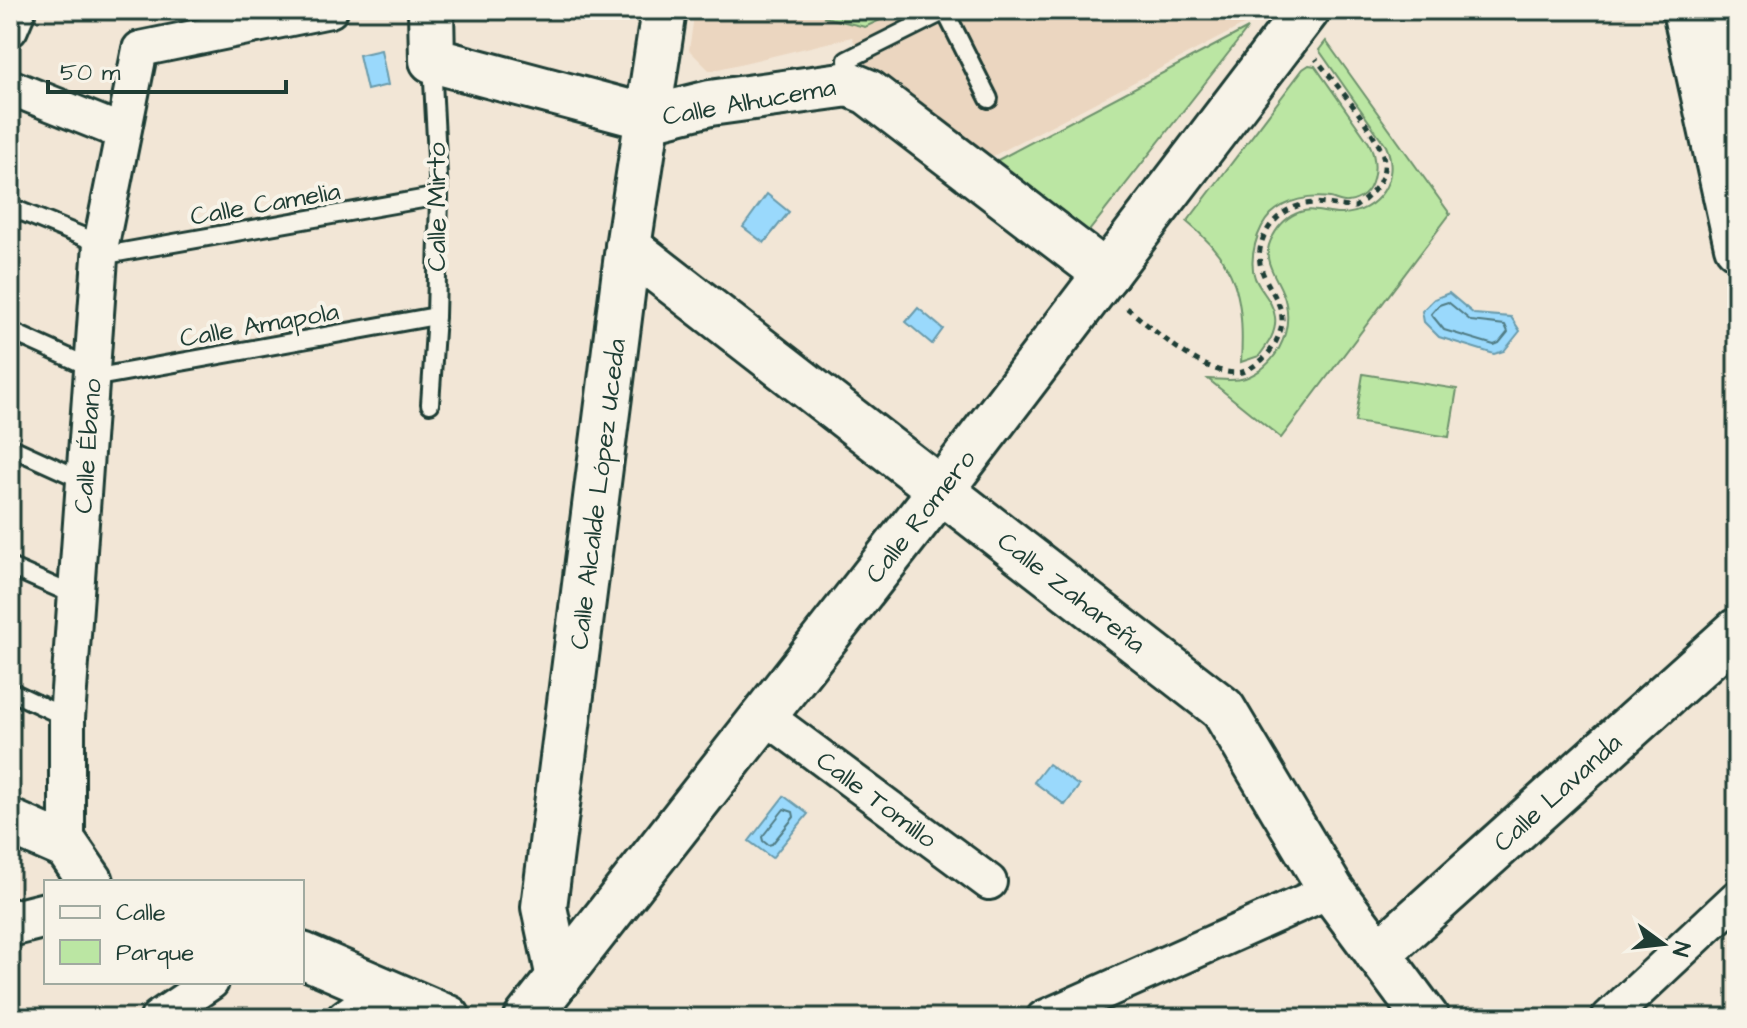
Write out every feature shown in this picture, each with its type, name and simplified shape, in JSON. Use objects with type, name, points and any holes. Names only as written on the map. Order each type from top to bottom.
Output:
[{"type":"street","points":[[10,29],[18,10]]},
{"type":"street","name":"Calle Ébano","points":[[79,865],[67,718],[100,250],[140,49],[330,10]]},
{"type":"street","name":"Calle Mirto","points":[[431,10],[432,60]]},
{"type":"street","name":"Calle Alcalde López Uceda","points":[[559,978],[544,907],[628,247],[664,10]]},
{"type":"street","points":[[1685,10],[1737,246]]},
{"type":"street","points":[[1723,10],[1737,75]]},
{"type":"street","name":"Calle Romero","points":[[527,1018],[941,490],[1111,287],[1309,31]]},
{"type":"street","name":"Calle Alhucema","points":[[432,60],[650,118],[710,103],[849,84],[868,92],[1111,287]]},
{"type":"street","points":[[10,87],[122,132]]},
{"type":"street","name":"Calle Zahareña","points":[[628,247],[1223,709],[1331,890],[1426,1018]]},
{"type":"street","name":"Calle Lavanda","points":[[1378,954],[1737,631]]},
{"type":"street","name":"Calle Tomillo","points":[[764,715],[989,882]]},
{"type":"street","points":[[10,822],[79,865]]},
{"type":"street","points":[[1044,1018],[1331,890]]},
{"type":"street","points":[[1609,1018],[1737,898]]},
{"type":"street","points":[[10,924],[44,916]]},
{"type":"street","points":[[304,956],[448,1018]]},
{"type":"street","points":[[158,1018],[208,984]]},
{"type":"street","points":[[344,1018],[385,989]]},
{"type":"lane","points":[[849,84],[847,60],[945,11],[989,99]]},
{"type":"lane","name":"Calle Mirto","points":[[430,404],[439,196],[432,60]]},
{"type":"lane","name":"Calle Camelia","points":[[100,250],[439,196]]},
{"type":"lane","points":[[10,207],[100,250]]},
{"type":"lane","name":"Calle Amapola","points":[[92,373],[436,316]]},
{"type":"lane","points":[[10,331],[92,373]]},
{"type":"lane","points":[[10,447],[85,481]]},
{"type":"lane","points":[[10,567],[76,596]]},
{"type":"lane","points":[[10,691],[67,718]]},
{"type":"path","points":[[1111,287],[1175,347],[1216,370],[1241,372],[1269,354],[1282,322],[1278,304],[1261,269],[1260,249],[1264,235],[1273,222],[1300,205],[1315,203],[1355,207],[1378,187],[1384,158],[1309,31]]},
{"type":"shaded area","points":[[695,10],[1257,10],[1251,21],[989,158],[863,61],[852,37],[710,71],[689,50]]},
{"type":"green space","points":[[826,10],[902,10],[865,27],[824,17]]},
{"type":"green space","points":[[1248,28],[1089,231],[996,161]]},
{"type":"green space","points":[[1326,41],[1450,214],[1281,438],[1208,379],[1232,380],[1256,373],[1273,358],[1284,338],[1286,304],[1268,254],[1273,236],[1281,225],[1305,211],[1355,212],[1376,200],[1388,181],[1391,170],[1386,146],[1319,50]]},
{"type":"green space","points":[[1309,65],[1315,66],[1369,143],[1374,161],[1373,179],[1365,194],[1358,199],[1346,202],[1322,197],[1306,198],[1284,205],[1266,220],[1255,244],[1253,270],[1272,306],[1275,328],[1259,356],[1241,362],[1241,319],[1234,283],[1217,252],[1187,222]]},
{"type":"green space","points":[[1363,374],[1457,389],[1449,437],[1355,422]]},
{"type":"water","points":[[381,50],[388,85],[367,90],[359,55]]},
{"type":"water","points":[[767,194],[789,212],[764,243],[743,227]]},
{"type":"water","points":[[1449,293],[1474,314],[1511,317],[1520,331],[1504,351],[1494,354],[1439,337],[1424,322],[1422,311],[1434,299]]},
{"type":"water","points":[[918,308],[943,329],[932,344],[906,322]]},
{"type":"water","points":[[1048,764],[1079,786],[1065,805],[1034,782]]},
{"type":"water","points":[[784,796],[808,814],[772,858],[749,841]]}]
